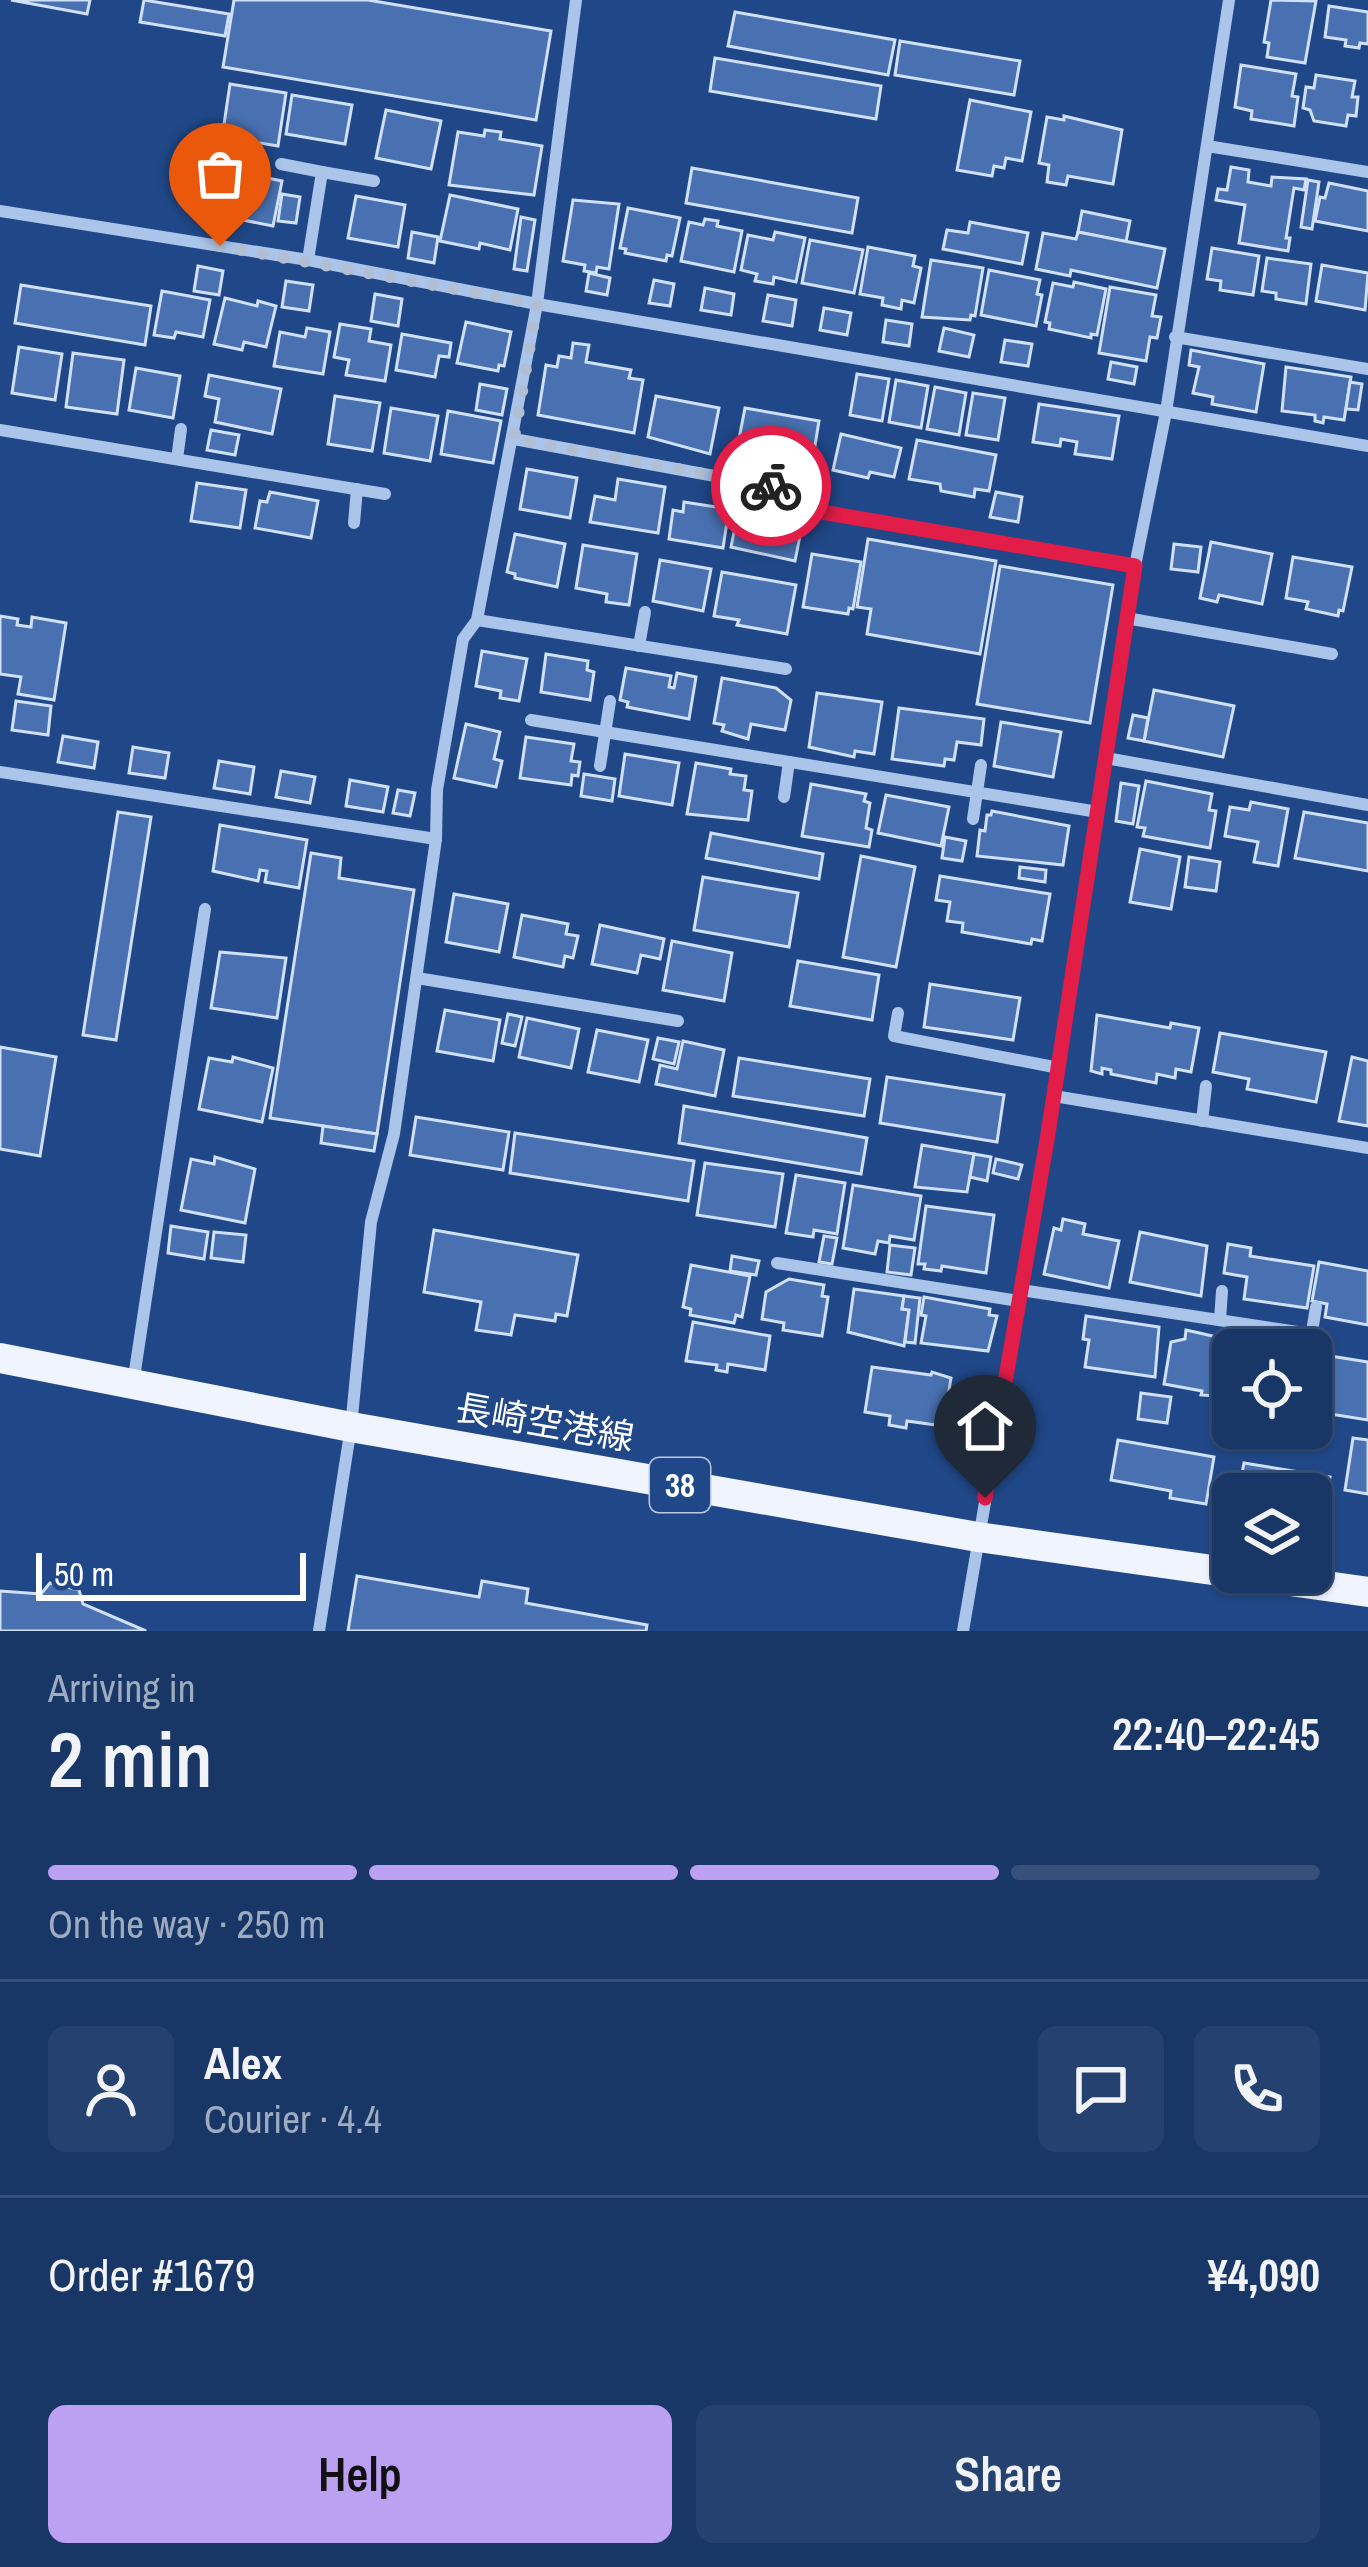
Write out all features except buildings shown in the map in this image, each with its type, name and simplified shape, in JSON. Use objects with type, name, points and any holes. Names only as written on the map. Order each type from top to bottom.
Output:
[{"type":"main road","name":"長崎空港線","points":[[0,1358],[351,1427],[978,1538],[1367,1592]]},
{"type":"street","points":[[319,1631],[351,1427],[371,1222],[394,1134],[436,839],[437,790],[463,639],[477,620],[514,439],[577,0]]},
{"type":"street","points":[[963,1631],[1059,1068],[1126,618],[1166,412],[1229,0]]},
{"type":"street","points":[[1207,146],[1368,170]]},
{"type":"street","points":[[281,164],[374,181]]},
{"type":"street","points":[[308,260],[322,172]]},
{"type":"street","points":[[0,211],[308,260],[537,304],[1368,446]]},
{"type":"street","points":[[1175,337],[1368,369]]},
{"type":"street","points":[[176,459],[181,429]]},
{"type":"street","points":[[0,430],[385,494]]},
{"type":"street","points":[[514,439],[780,488],[822,512],[1135,566]]},
{"type":"street","points":[[354,523],[357,489]]},
{"type":"street","points":[[639,646],[645,612]]},
{"type":"street","points":[[1126,618],[1332,654]]},
{"type":"street","points":[[477,620],[786,670]]},
{"type":"street","points":[[600,766],[610,701]]},
{"type":"street","points":[[531,720],[1098,812]]},
{"type":"street","points":[[1106,758],[1368,805]]},
{"type":"street","points":[[784,796],[789,762]]},
{"type":"street","points":[[973,819],[981,765]]},
{"type":"street","points":[[0,772],[436,839]]},
{"type":"street","points":[[132,1385],[206,910]]},
{"type":"street","points":[[416,978],[678,1021]]},
{"type":"street","points":[[898,1013],[894,1036],[1059,1068]]},
{"type":"street","points":[[1202,1121],[1206,1086]]},
{"type":"street","points":[[1054,1096],[1368,1148]]},
{"type":"street","points":[[777,1263],[1278,1329]]},
{"type":"street","points":[[1220,1320],[1222,1291]]},
{"type":"street","points":[[1312,1329],[1316,1307]]},
{"type":"way so far","points":[[220,246],[537,304],[514,439],[771,486]]},
{"type":"route","points":[[771,486],[822,512],[1135,566],[1047,1140],[985,1498]]}]
